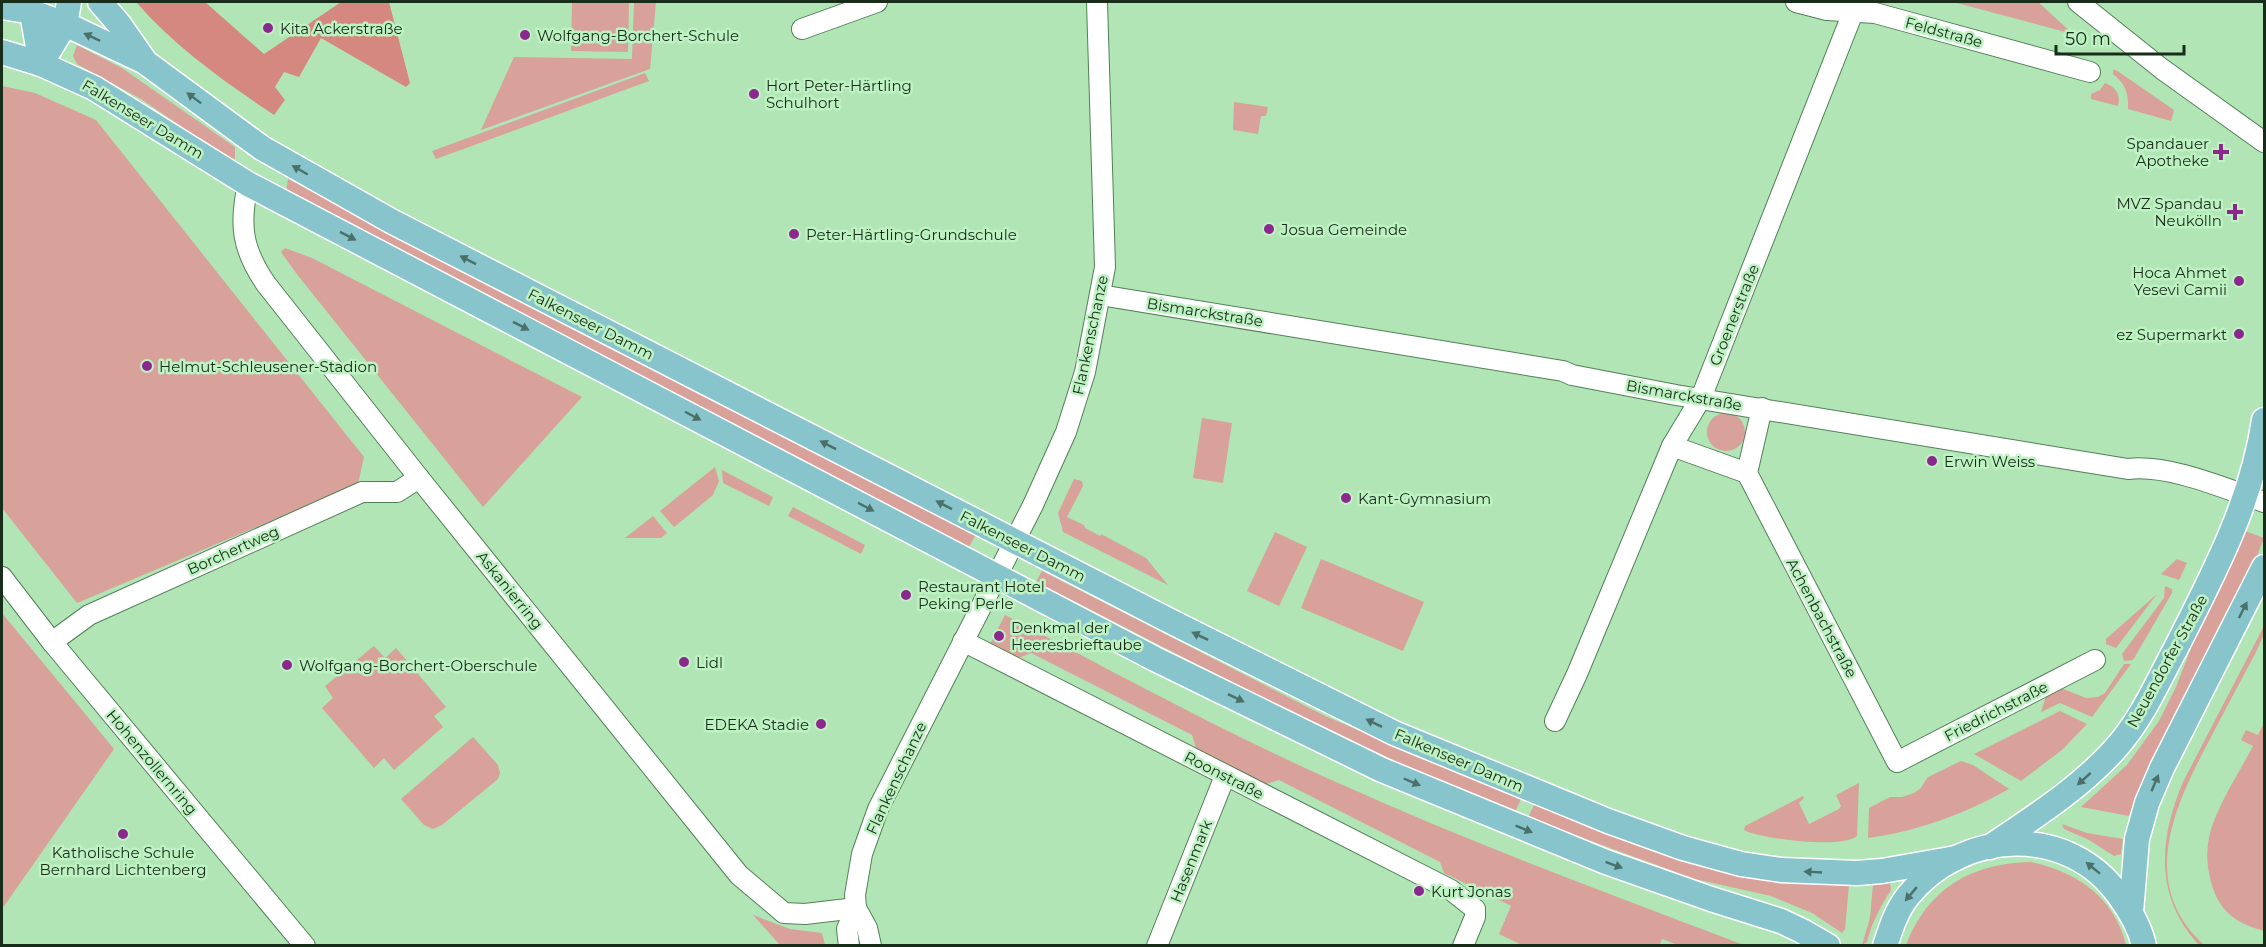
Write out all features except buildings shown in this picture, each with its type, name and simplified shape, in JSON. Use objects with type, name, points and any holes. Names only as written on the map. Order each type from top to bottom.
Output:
[{"type":"main road","points":[[100,2],[119,24],[145,62]]},
{"type":"main road","points":[[2,6],[31,7],[67,13],[145,62]]},
{"type":"main road","points":[[31,7],[40,64]]},
{"type":"main road","points":[[40,64],[67,13]]},
{"type":"main road","name":"Falkenseer Damm","points":[[2,52],[40,64],[94,88],[248,184],[1155,659],[1382,770],[1606,862],[1781,921],[1828,945]]},
{"type":"main road","name":"Falkenseer Damm","points":[[145,62],[262,148],[391,221],[1174,624],[1394,733],[1543,795],[1683,848],[1741,864],[1780,870],[1819,872],[1882,871],[1956,858]]},
{"type":"main road","points":[[248,184],[262,148]]},
{"type":"main road","name":"Neuendorfer Straße","points":[[1990,847],[2070,791],[2114,749],[2148,702],[2255,499],[2254,469],[2265,420]]},
{"type":"main road","points":[[2131,912],[2137,839],[2150,794],[2265,567]]},
{"type":"main road","points":[[1885,945],[1893,919],[1908,897],[1938,869],[1956,858],[1990,847],[2019,843],[2052,846],[2075,855],[2092,866],[2107,880],[2131,912],[2145,944]]},
{"type":"street","points":[[802,29],[848,6],[877,2]]},
{"type":"street","name":"Flankenschanze","points":[[849,945],[847,929],[856,908],[857,878],[862,854],[878,809],[997,576],[1066,432],[1085,372],[1105,267],[1097,2]]},
{"type":"street","name":"Feldstraße","points":[[1796,2],[1827,10],[1855,7],[2090,72]]},
{"type":"street","points":[[2078,2],[2162,69],[2265,142]]},
{"type":"street","name":"Groenerstraße","points":[[1555,721],[1577,674],[1672,446],[1701,398],[1855,7]]},
{"type":"street","name":"Askanierring","points":[[248,184],[242,213],[244,237],[253,265],[419,478],[739,875],[784,913],[805,914],[856,908]]},
{"type":"street","name":"Bismarckstraße","points":[[1101,295],[1563,371],[1572,375],[1701,398],[2128,469],[2142,468],[2166,472],[2193,478],[2255,499]]},
{"type":"street","points":[[1672,446],[1747,473],[1762,408]]},
{"type":"street","name":"Achenbachstraße","points":[[1747,473],[1897,762]]},
{"type":"street","name":"Borchertweg","points":[[52,642],[89,615],[362,492],[397,492],[419,478]]},
{"type":"street","name":"Hohenzollernring","points":[[2,577],[52,642],[305,945]]},
{"type":"street","name":"Roonstraße","points":[[963,641],[1450,890],[1475,909],[1475,917],[1463,945]]},
{"type":"street","name":"Friedrichstraße","points":[[1897,762],[2096,660]]},
{"type":"street","name":"Hasenmark","points":[[1157,945],[1225,776]]},
{"type":"street","name":"Flankenschanze","points":[[856,908],[867,928],[871,945]]},
{"type":"shaded area","points":[[136,2],[205,2],[264,54],[341,2],[389,2],[410,83],[406,87],[321,38],[299,77],[284,72],[275,87],[285,100],[274,115],[219,77],[184,49]]},
{"type":"shaded area","points":[[572,2],[629,2],[628,52],[571,51]]},
{"type":"shaded area","points":[[634,2],[656,2],[650,69],[481,130],[514,57],[632,59]]},
{"type":"shaded area","points":[[1953,2],[2038,2],[2073,34]]},
{"type":"shaded area","points":[[77,45],[122,68],[235,147],[235,159],[232,161],[141,99],[77,64],[73,56]]},
{"type":"shaded area","points":[[2113,70],[2174,110],[2171,121],[2128,109],[2125,89],[2121,81],[2113,74]]},
{"type":"shaded area","points":[[645,73],[649,81],[436,159],[432,151]]},
{"type":"shaded area","points":[[2105,83],[2117,92],[2118,106],[2091,99],[2091,94],[2100,90]]},
{"type":"shaded area","name":"Helmut-Schleusener-Stadion","points":[[2,86],[35,93],[96,120],[364,457],[358,484],[77,603],[2,508]]},
{"type":"shaded area","points":[[1234,102],[1268,107],[1266,116],[1261,116],[1258,134],[1233,130]]},
{"type":"shaded area","points":[[288,179],[975,536],[969,547],[286,193]]},
{"type":"shaded area","points":[[285,248],[312,258],[582,397],[483,507],[296,273],[281,252]]},
{"type":"shaded area","points":[[1726,413],[1733,414],[1739,419],[1744,425],[1744,439],[1739,445],[1733,450],[1726,451],[1719,450],[1713,445],[1708,439],[1707,432],[1708,425],[1713,419],[1719,414]]},
{"type":"shaded area","points":[[1202,418],[1232,423],[1223,483],[1193,478]]},
{"type":"shaded area","points":[[715,467],[719,481],[713,495],[674,527],[660,511]]},
{"type":"shaded area","points":[[722,470],[773,497],[769,506],[723,483]]},
{"type":"shaded area","points":[[1074,479],[1082,481],[1083,486],[1067,517],[1146,558],[1168,585],[1063,532],[1058,513]]},
{"type":"shaded area","points":[[793,507],[865,545],[861,554],[788,516]]},
{"type":"shaded area","points":[[653,516],[667,533],[661,538],[625,538]]},
{"type":"shaded area","points":[[2245,531],[2264,538],[2253,566],[2152,761],[2129,816],[2081,807],[2127,765],[2159,721]]},
{"type":"shaded area","points":[[1275,532],[1307,547],[1279,606],[1247,591]]},
{"type":"shaded area","points":[[1321,559],[1424,602],[1403,651],[1301,608]]},
{"type":"shaded area","points":[[2177,559],[2187,563],[2179,580],[2161,574]]},
{"type":"shaded area","points":[[1042,571],[1325,716],[1521,799],[1515,812],[1393,760],[1213,673],[1036,582]]},
{"type":"shaded area","points":[[2165,586],[2172,589],[2172,593],[2133,660],[2124,661],[2122,654],[2164,598]]},
{"type":"shaded area","points":[[2157,594],[2116,648],[2106,644],[2106,639]]},
{"type":"shaded area","points":[[2,613],[114,749],[2,909]]},
{"type":"shaded area","points":[[1005,615],[1216,725],[1394,808],[1493,849],[1744,945],[1678,945],[1662,939],[1659,946],[1522,945],[1499,934],[1511,906],[1444,873],[1440,862],[1279,780],[1260,786],[1198,755],[1192,735],[1031,653],[1012,661],[988,648]]},
{"type":"shaded area","points":[[2264,626],[2264,634],[2256,652],[2186,789],[2175,815],[2169,843],[2167,869],[2171,896],[2183,921],[2204,945],[2199,945],[2184,927],[2174,907],[2168,887],[2165,867],[2169,825],[2183,782]]},
{"type":"shaded area","points":[[374,646],[385,658],[396,648],[446,707],[434,716],[443,727],[394,770],[384,758],[374,768],[322,708],[333,698],[325,686]]},
{"type":"shaded area","points":[[2124,664],[2131,664],[2092,717],[2060,703],[2041,712],[2047,693],[2061,688],[2086,698],[2098,697],[2105,693]]},
{"type":"shaded area","points":[[2060,711],[2087,724],[2062,750],[2021,781],[1974,754]]},
{"type":"shaded area","points":[[2264,723],[2264,931],[2232,916],[2219,901],[2214,892],[2207,855],[2210,832],[2218,811],[2253,746],[2241,740],[2246,730],[2258,735]]},
{"type":"shaded area","points":[[473,737],[498,765],[500,773],[498,779],[442,825],[433,829],[424,825],[401,799]]},
{"type":"shaded area","points":[[1961,761],[1973,765],[2009,789],[1941,820],[1905,831],[1868,838],[1869,808],[1890,797],[1902,797],[1914,793],[1920,789],[1928,777]]},
{"type":"shaded area","points":[[1859,783],[1857,836],[1849,840],[1801,841],[1766,837],[1744,830],[1745,826],[1803,796],[1804,798],[1799,803],[1809,824],[1839,809],[1841,806],[1836,795]]},
{"type":"shaded area","points":[[1534,805],[1647,849],[1716,870],[1782,882],[1849,885],[1845,929],[1842,933],[1812,913],[1771,896],[1695,879],[1528,818]]},
{"type":"shaded area","points":[[2062,824],[2087,833],[2123,839],[2121,854],[2114,856],[2089,840],[2064,829]]},
{"type":"shaded area","points":[[2031,862],[2064,872],[2091,889],[2113,913],[2126,945],[1906,945],[1915,925],[1926,909],[1939,894],[1954,883],[1989,868]]},
{"type":"shaded area","points":[[1890,883],[1891,890],[1871,928],[1867,942],[1862,945],[1870,918],[1873,884]]},
{"type":"shaded area","points":[[753,915],[790,929],[822,933],[825,945],[780,945]]},
{"type":"place","name":"Kita Ackerstraße","points":[[268,28]]},
{"type":"place","name":"Wolfgang-Borchert-Schule","points":[[525,35]]},
{"type":"place","name":"Hort Peter-Härtling Schulhort","points":[[754,94]]},
{"type":"place","name":"Spandauer Apotheke","points":[[2221,152]]},
{"type":"place","name":"MVZ Spandau Neukölln","points":[[2235,212]]},
{"type":"place","name":"Josua Gemeinde","points":[[1269,229]]},
{"type":"place","name":"Peter-Härtling-Grundschule","points":[[794,234]]},
{"type":"place","name":"Hoca Ahmet Yesevi Camii","points":[[2239,281]]},
{"type":"place","name":"ez Supermarkt","points":[[2239,334]]},
{"type":"place","name":"Helmut-Schleusener-Stadion","points":[[147,366]]},
{"type":"place","name":"Erwin Weiss","points":[[1932,461]]},
{"type":"place","name":"Kant-Gymnasium","points":[[1346,498]]},
{"type":"place","name":"Restaurant Hotel Peking Perle","points":[[906,595]]},
{"type":"place","name":"Denkmal der Heeresbrieftaube","points":[[999,636]]},
{"type":"place","name":"Lidl","points":[[684,662]]},
{"type":"place","name":"Wolfgang-Borchert-Oberschule","points":[[287,665]]},
{"type":"place","name":"EDEKA Stadie","points":[[821,724]]},
{"type":"place","name":"Katholische Schule Bernhard Lichtenberg","points":[[123,834]]},
{"type":"place","name":"Kurt Jonas","points":[[1419,891]]}]
